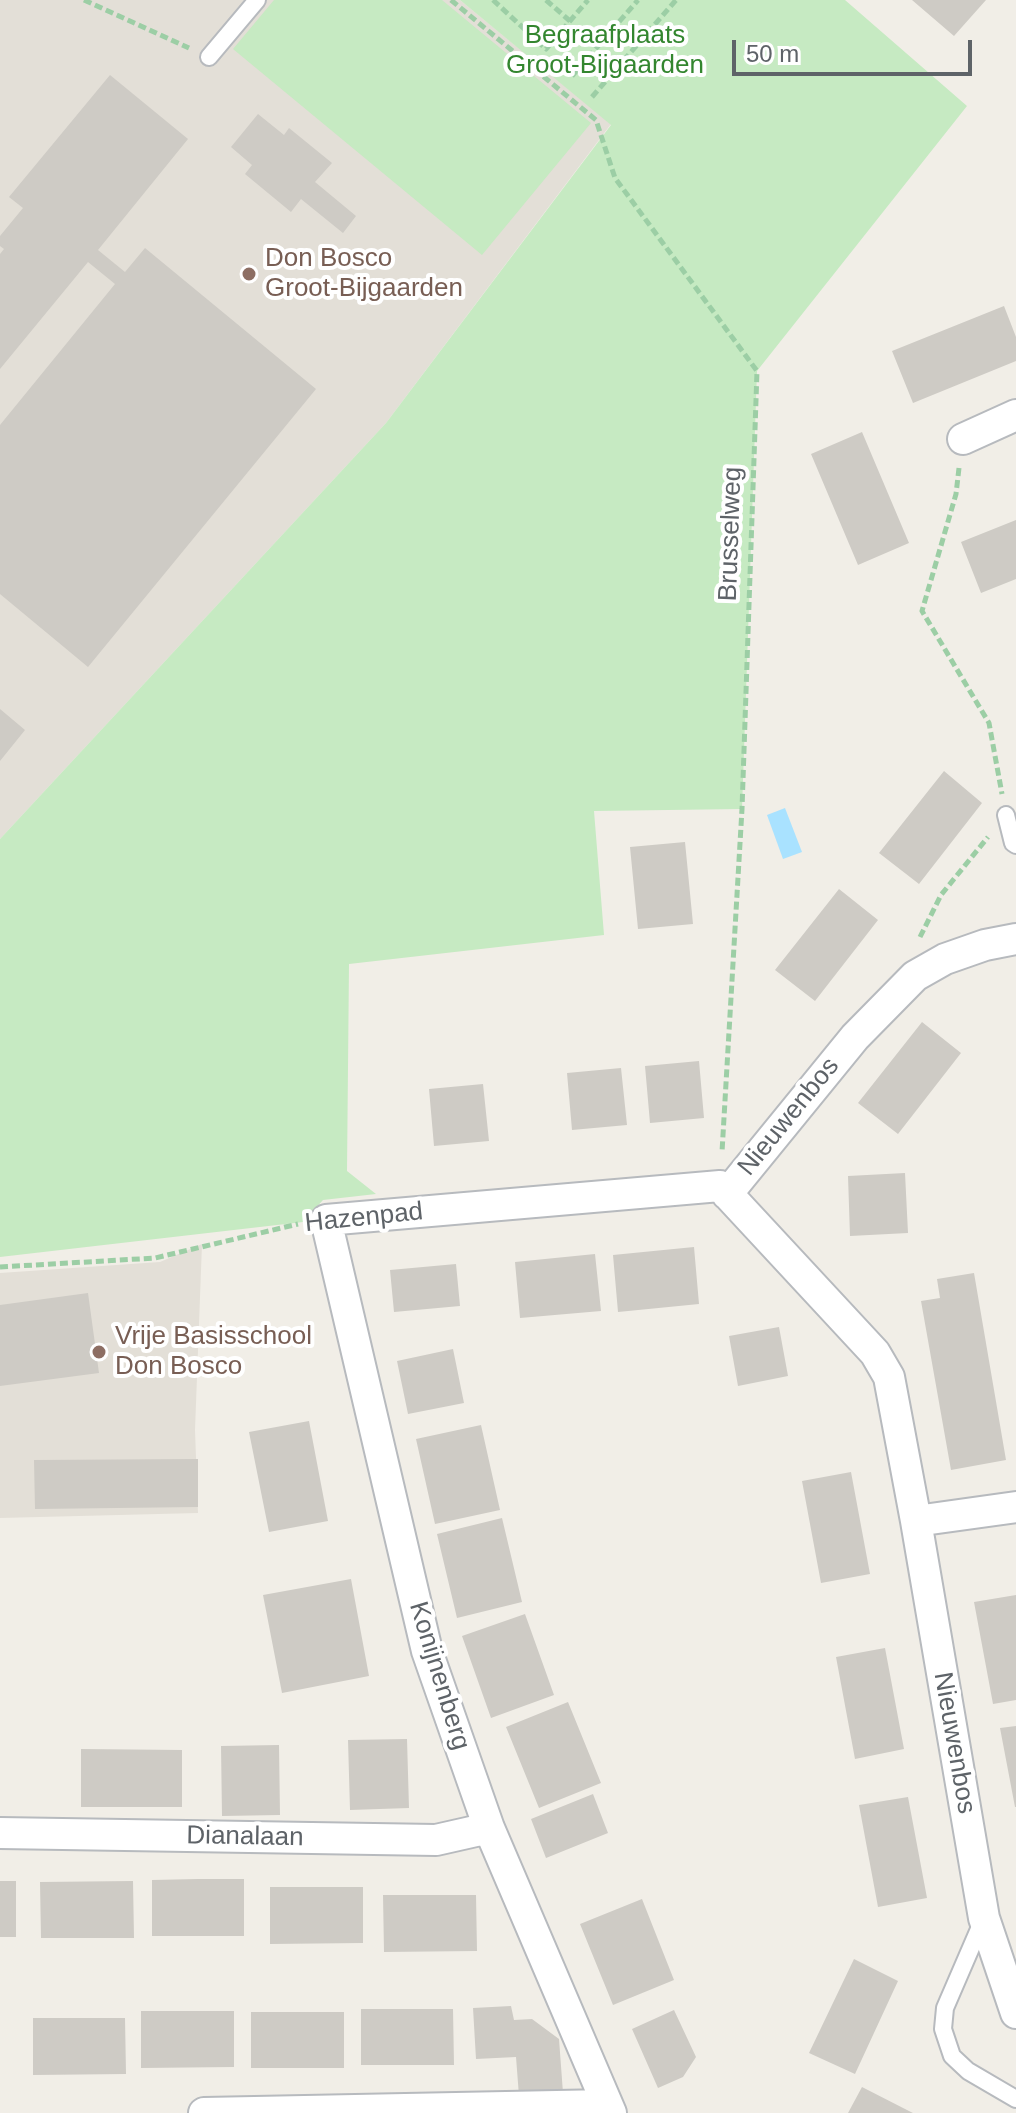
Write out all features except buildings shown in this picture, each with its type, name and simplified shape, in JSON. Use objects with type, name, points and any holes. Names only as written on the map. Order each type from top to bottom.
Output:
[{"type":"street","points":[[963,439],[1016,415]]},
{"type":"street","name":"Nieuwenbos","points":[[1016,939],[985,945],[945,959],[915,976],[855,1037],[724,1190],[875,1353],[889,1377],[984,1918],[1016,2013]]},
{"type":"street","name":"Hazenpad","points":[[326,1220],[724,1190]]},
{"type":"street","name":"Konijnenberg","points":[[326,1220],[427,1651],[489,1828],[609,2109]]},
{"type":"street","points":[[916,1521],[1016,1507]]},
{"type":"street","name":"Dianalaan","points":[[0,1833],[436,1840],[489,1828]]},
{"type":"street","points":[[204,2113],[609,2109]]},
{"type":"lane","points":[[209,57],[257,0]]},
{"type":"lane","points":[[1006,815],[1016,845]]},
{"type":"lane","points":[[984,1918],[945,2008],[943,2029],[952,2056],[968,2071],[1016,2099]]},
{"type":"path","points":[[84,0],[209,57]]},
{"type":"path","name":"Brusselweg","points":[[451,0],[596,120],[615,178],[757,371],[742,809],[724,1190]]},
{"type":"path","points":[[493,0],[546,49],[588,0]]},
{"type":"path","points":[[546,0],[570,21]]},
{"type":"path","points":[[572,76],[638,0]]},
{"type":"path","points":[[592,97],[676,0]]},
{"type":"path","points":[[915,976],[912,955],[941,895],[1006,815],[989,723],[922,611],[956,494],[963,439]]},
{"type":"path","name":"Hazenpad","points":[[0,1267],[155,1258],[303,1222],[326,1220]]},
{"type":"shaded area","name":"Don Bosco Groot-Bijgaarden","points":[[0,0],[460,0],[611,124],[386,423],[0,839]]},
{"type":"shaded area","name":"Vrije Basisschool Don Bosco","points":[[202,1244],[195,1430],[198,1513],[0,1518],[0,1273],[160,1262]]},
{"type":"green space","points":[[274,0],[442,0],[591,123],[482,255],[233,49]]},
{"type":"green space","name":"Begraafplaats Groot-Bijgaarden","points":[[460,0],[845,0],[967,106],[757,371],[742,809],[594,811],[604,935],[349,964],[347,1171],[376,1194],[323,1200],[303,1222],[0,1257],[0,839],[386,423],[611,125]]},
{"type":"water","points":[[785,808],[802,852],[783,859],[767,815]]},
{"type":"place","name":"Don Bosco Groot-Bijgaarden","points":[[249,274]]},
{"type":"place","name":"Vrije Basisschool Don Bosco","points":[[99,1352]]}]
